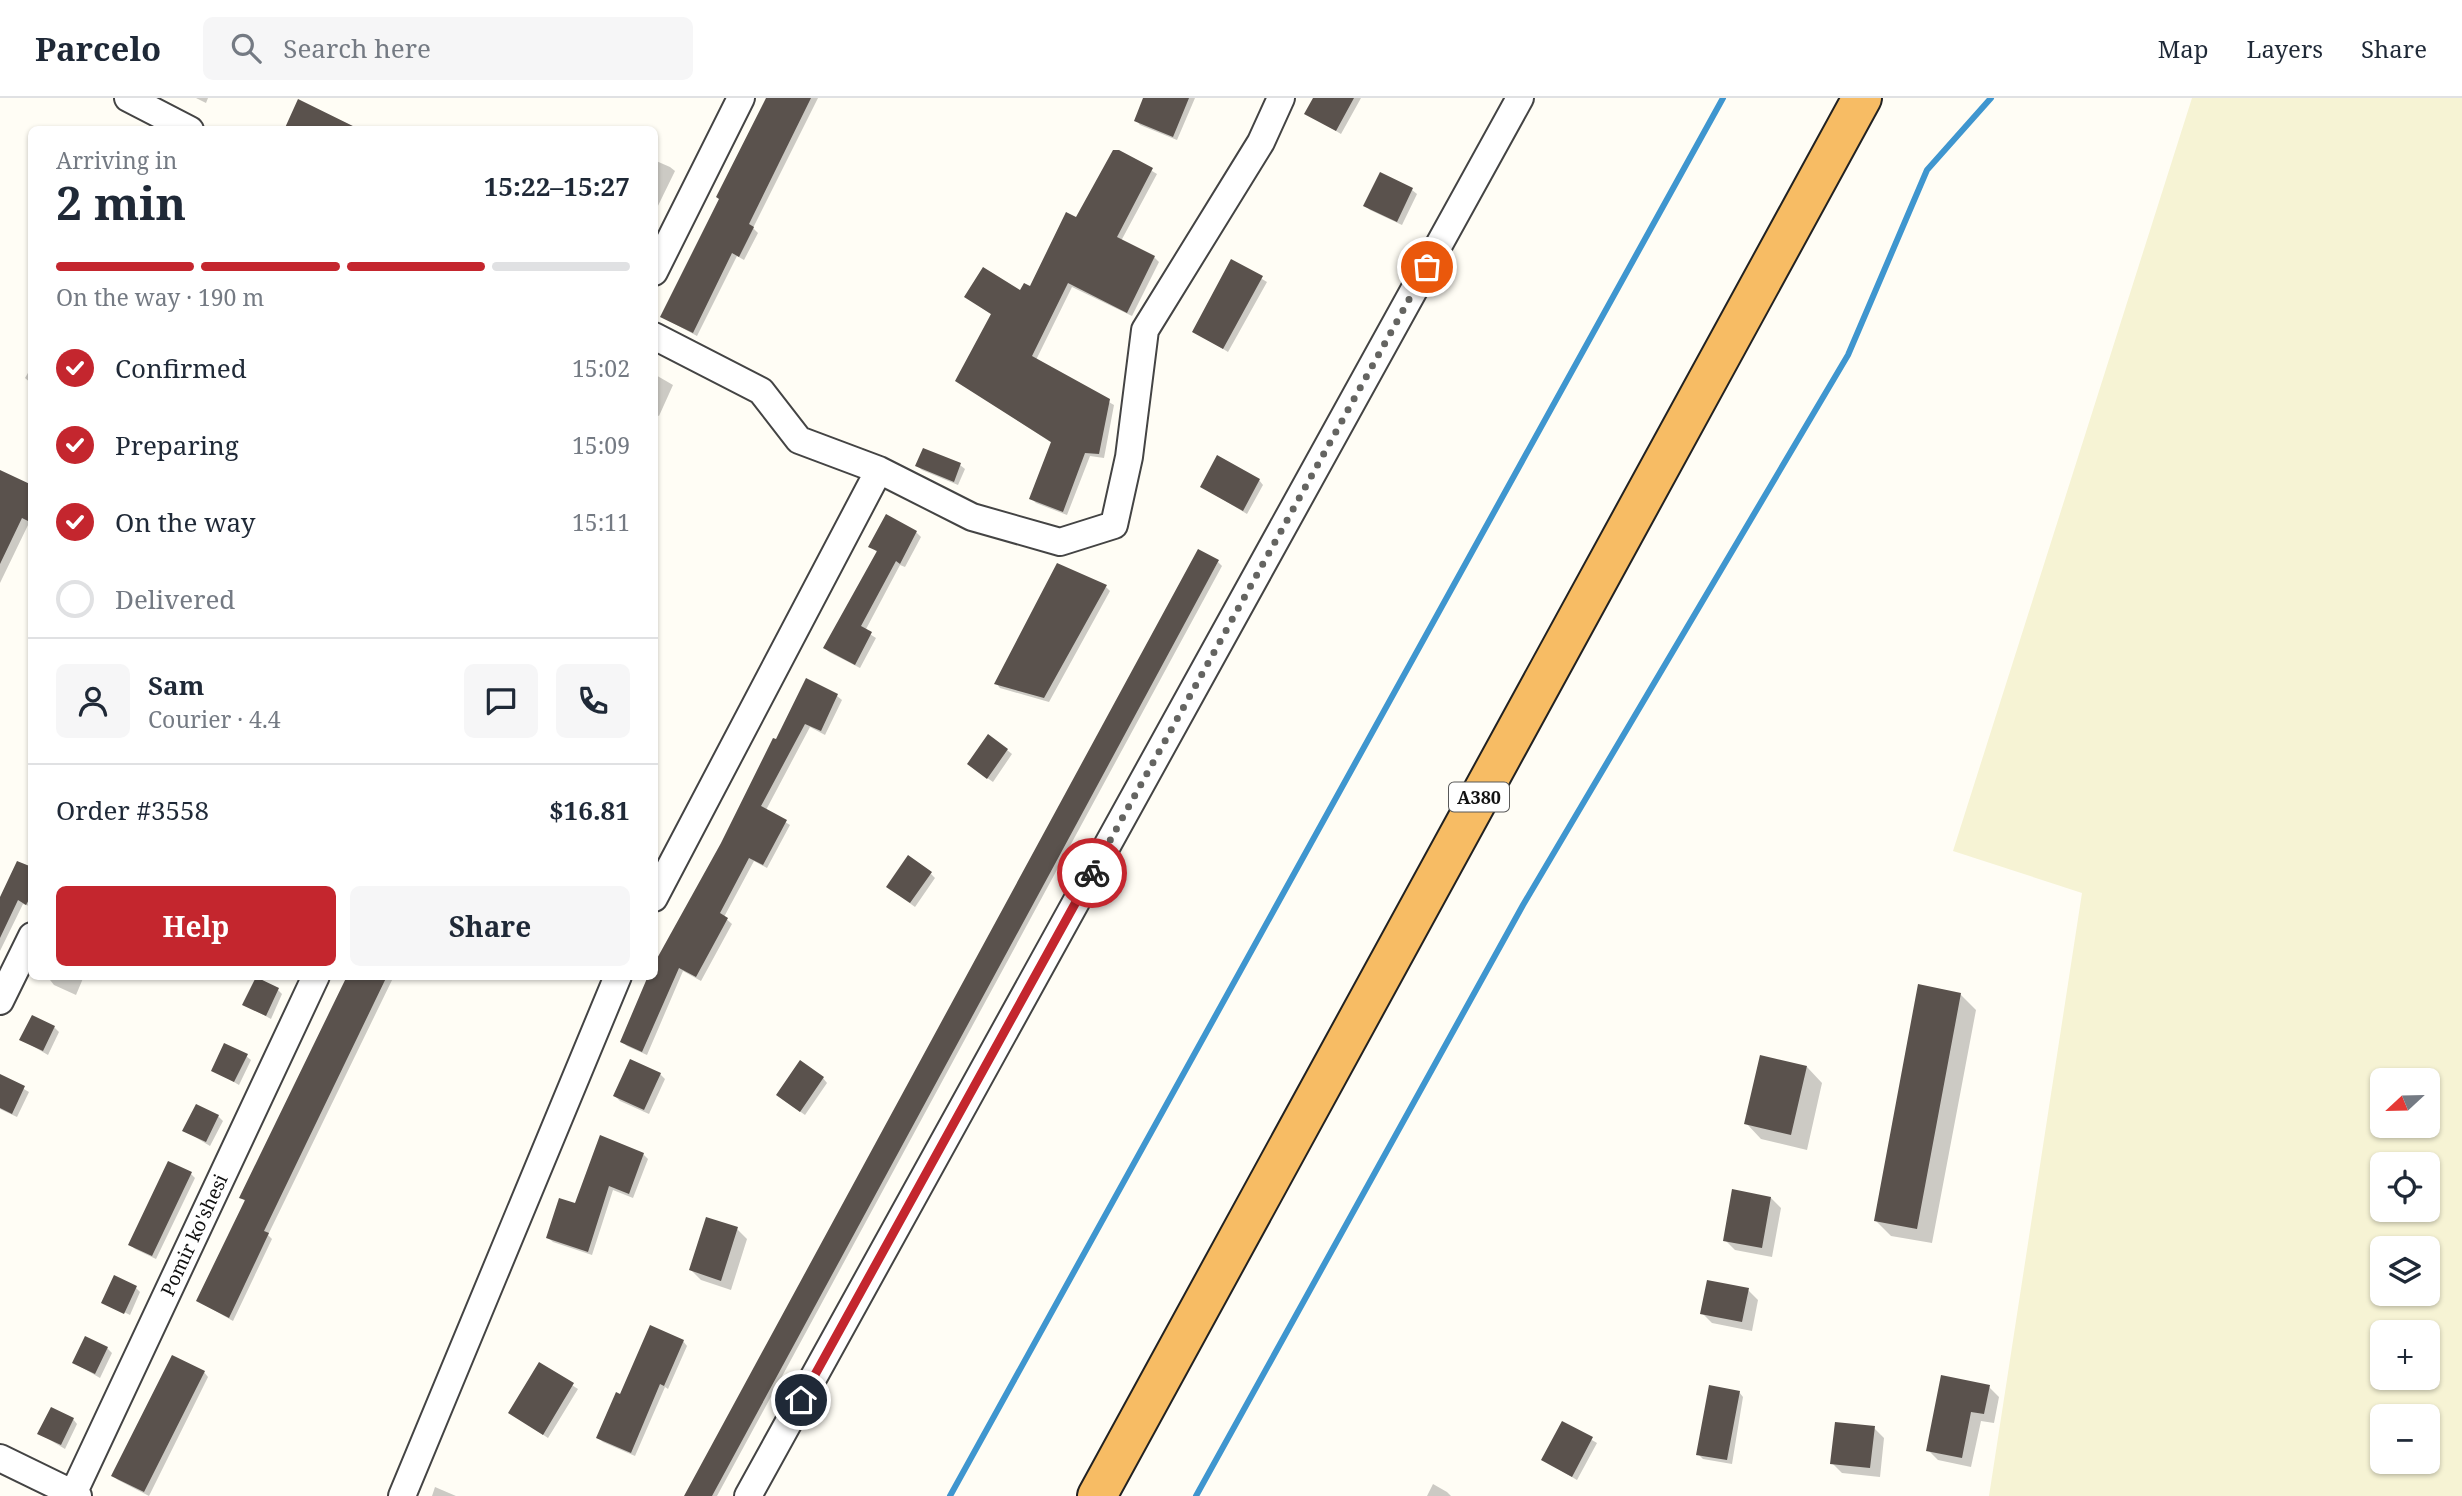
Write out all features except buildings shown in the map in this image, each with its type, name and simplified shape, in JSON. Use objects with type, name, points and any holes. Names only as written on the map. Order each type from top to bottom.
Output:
[{"type":"highway","name":"A380","points":[[1097,1496],[1862,98]]},
{"type":"street","points":[[128,98],[182,126]]},
{"type":"street","points":[[658,264],[741,98]]},
{"type":"street","points":[[658,338],[761,391],[799,440],[879,470],[972,517],[1060,542],[1114,525],[1129,457],[1145,330],[1261,142],[1281,98]]},
{"type":"street","points":[[748,1496],[1520,98]]},
{"type":"street","points":[[658,890],[879,470]]},
{"type":"street","points":[[0,1001],[28,944]]},
{"type":"street","name":"Pomir ko'shesi","points":[[76,1495],[314,980]]},
{"type":"street","points":[[402,1496],[616,980]]},
{"type":"street","points":[[0,1458],[76,1495]]},
{"type":"shaded area","points":[[2192,98],[2462,98],[2462,1496],[1989,1496],[2082,893],[1953,851]]},
{"type":"waterway","points":[[950,1496],[1723,98]]},
{"type":"waterway","points":[[1196,1496],[1523,905],[1848,355],[1927,170],[1991,98]]},
{"type":"way so far","points":[[1092,873],[1427,267]]},
{"type":"route","points":[[801,1400],[1092,873]]}]
